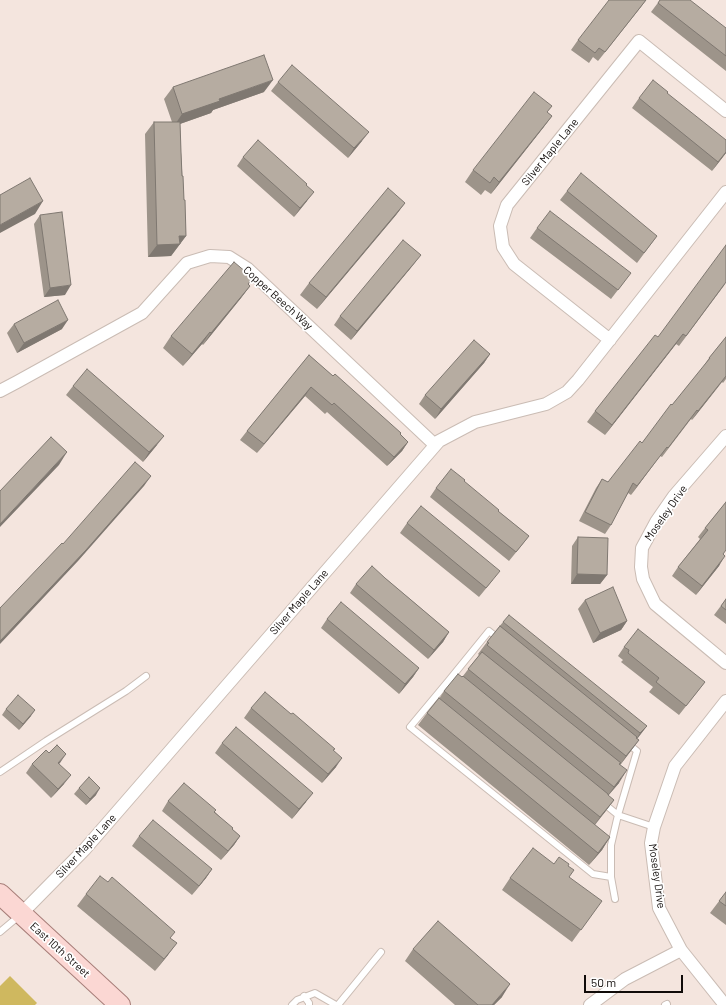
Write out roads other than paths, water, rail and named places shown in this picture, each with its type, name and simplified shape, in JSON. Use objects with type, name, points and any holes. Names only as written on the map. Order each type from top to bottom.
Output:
[{"type":"main road","name":"East 10th Street","points":[[0,894],[120,1005]]},
{"type":"street","name":"Silver Maple Lane","points":[[610,340],[514,264],[503,247],[500,226],[508,205],[639,42],[726,111]]},
{"type":"street","name":"Silver Maple Lane","points":[[21,914],[85,849],[435,445],[439,441],[475,422],[546,404],[567,392],[610,340],[726,192]]},
{"type":"street","name":"Copper Beech Way","points":[[0,391],[142,313],[187,263],[210,256],[229,257],[248,269],[435,445]]},
{"type":"street","name":"Moseley Drive","points":[[726,436],[674,496],[656,522],[642,548],[641,567],[643,579],[655,604],[726,663]]},
{"type":"street","name":"Moseley Drive","points":[[725,1005],[681,950],[659,908],[651,843],[654,827],[675,766],[726,701]]},
{"type":"street","points":[[590,1005],[625,978],[681,950]]},
{"type":"lane","points":[[501,641],[489,631],[410,727],[593,874],[611,877]]},
{"type":"lane","points":[[469,655],[476,660]]},
{"type":"lane","points":[[0,772],[46,741],[126,691],[146,676]]},
{"type":"lane","points":[[450,679],[463,689]]},
{"type":"lane","points":[[429,704],[436,709]]},
{"type":"lane","points":[[614,899],[608,844],[638,751],[625,741]]},
{"type":"lane","points":[[622,777],[628,782]]},
{"type":"lane","points":[[599,800],[618,815],[654,827]]},
{"type":"lane","points":[[0,932],[21,914]]},
{"type":"lane","points":[[292,1005],[296,1000],[315,993],[337,1005],[381,952]]},
{"type":"lane","points":[[304,996],[309,1005]]}]
